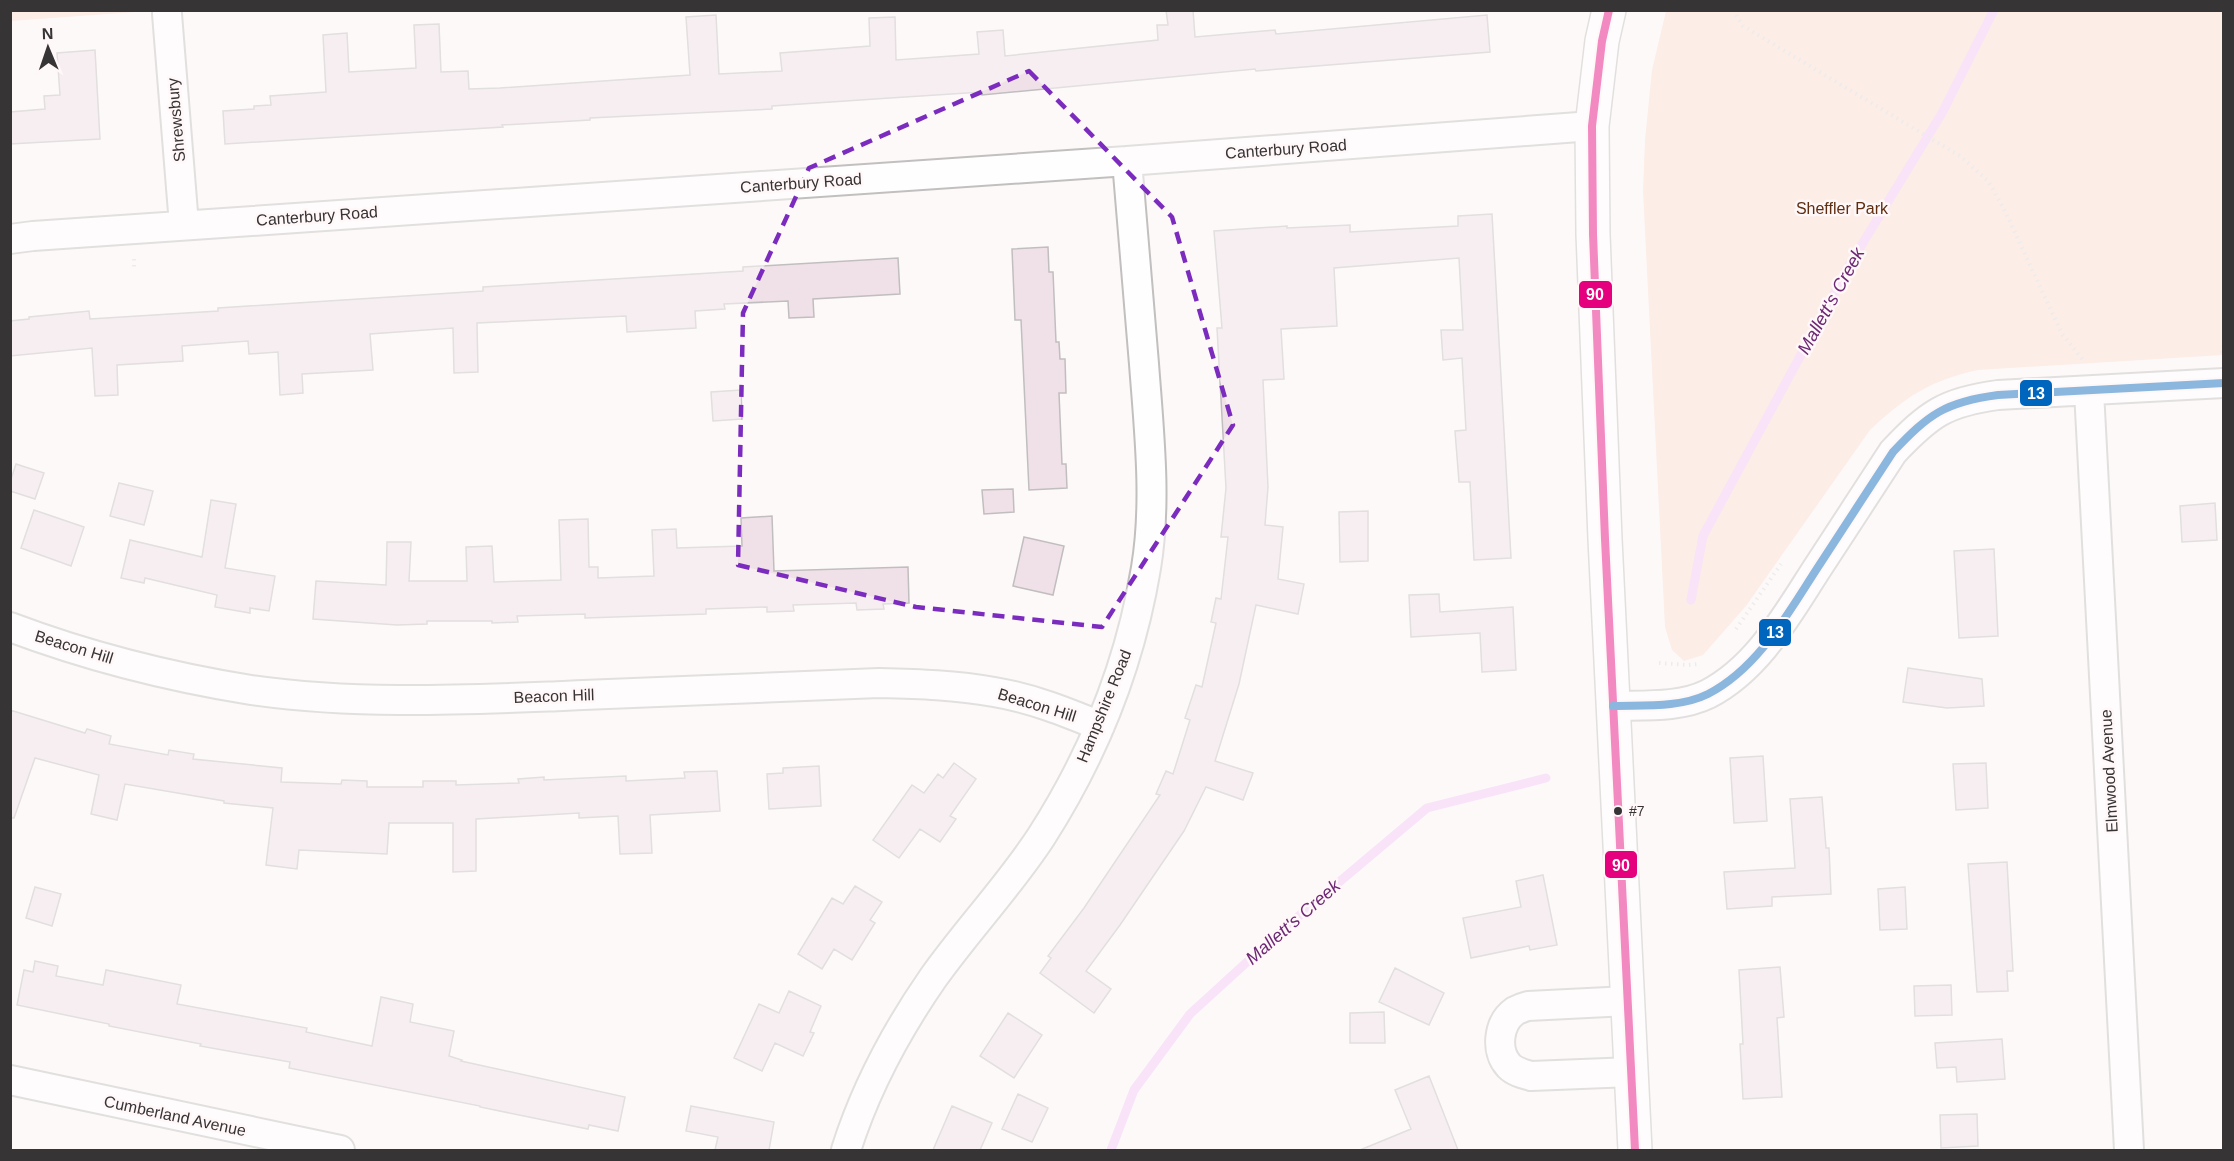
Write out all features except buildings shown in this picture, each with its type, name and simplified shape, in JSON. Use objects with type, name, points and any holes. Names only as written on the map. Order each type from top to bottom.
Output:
[{"type":"main road","points":[[1609,10],[1600,51],[1592,126],[1595,310],[1635,1150]]},
{"type":"street","name":"Shrewsbury","points":[[167,14],[184,225]]},
{"type":"street","name":"Canterbury Road","points":[[10,239],[1592,126]]},
{"type":"street","name":"Hampshire Road","points":[[846,1150],[854,1126],[879,1071],[905,1021],[933,978],[1041,838],[1076,776],[1100,726],[1120,675],[1135,623],[1146,566],[1150,505],[1150,445],[1127,161]]},
{"type":"street","points":[[1613,706],[1675,704],[1707,695],[1734,677],[1772,638],[1893,452],[1917,426],[1947,406],[1998,395],[2223,382]]},
{"type":"street","name":"Elmwood Avenue","points":[[2089,391],[2129,1150]]},
{"type":"street","name":"Beacon Hill","points":[[10,627],[36,637],[144,668],[252,690],[359,699],[447,700],[879,683],[948,685],[1005,694],[1100,726]]},
{"type":"street","points":[[1628,1001],[1528,1006],[1516,1010],[1505,1020],[1500,1041],[1503,1055],[1510,1067],[1531,1076],[1632,1072]]},
{"type":"street","name":"Cumberland Avenue","points":[[10,1080],[340,1150]]},
{"type":"path","points":[[1733,10],[1743,26],[1960,156],[1988,181],[2004,209],[2062,334],[2085,361]]},
{"type":"highlighted area","points":[[1029,71],[1172,217],[1233,425],[1102,627],[916,607],[738,565],[743,313],[809,168]]},
{"type":"green space","points":[[11,10],[149,10],[149,11],[11,21]]},
{"type":"green space","name":"Sheffler Park","points":[[1666,11],[2223,11],[2223,355],[1978,370],[1946,379],[1920,391],[1870,430],[1746,606],[1703,655],[1684,661],[1672,650],[1665,627],[1643,191],[1652,70]]},
{"type":"waterway","name":"Mallett's Creek","points":[[1691,600],[1703,536],[1850,264],[1942,113],[1994,10]]},
{"type":"waterway","name":"Mallett's Creek","points":[[1111,1150],[1134,1090],[1190,1014],[1281,931],[1427,808],[1546,778]]},
{"type":"transit line","name":"90","points":[[1609,10],[1602,41],[1592,126],[1593,234],[1605,539],[1635,1150]]},
{"type":"transit line","name":"13","points":[[1613,706],[1686,702],[1708,694],[1743,669],[1785,619],[1893,452],[1917,428],[1939,412],[1964,402],[1998,395],[2224,383]]},
{"type":"place","name":"#7","points":[[1618,811]]}]
